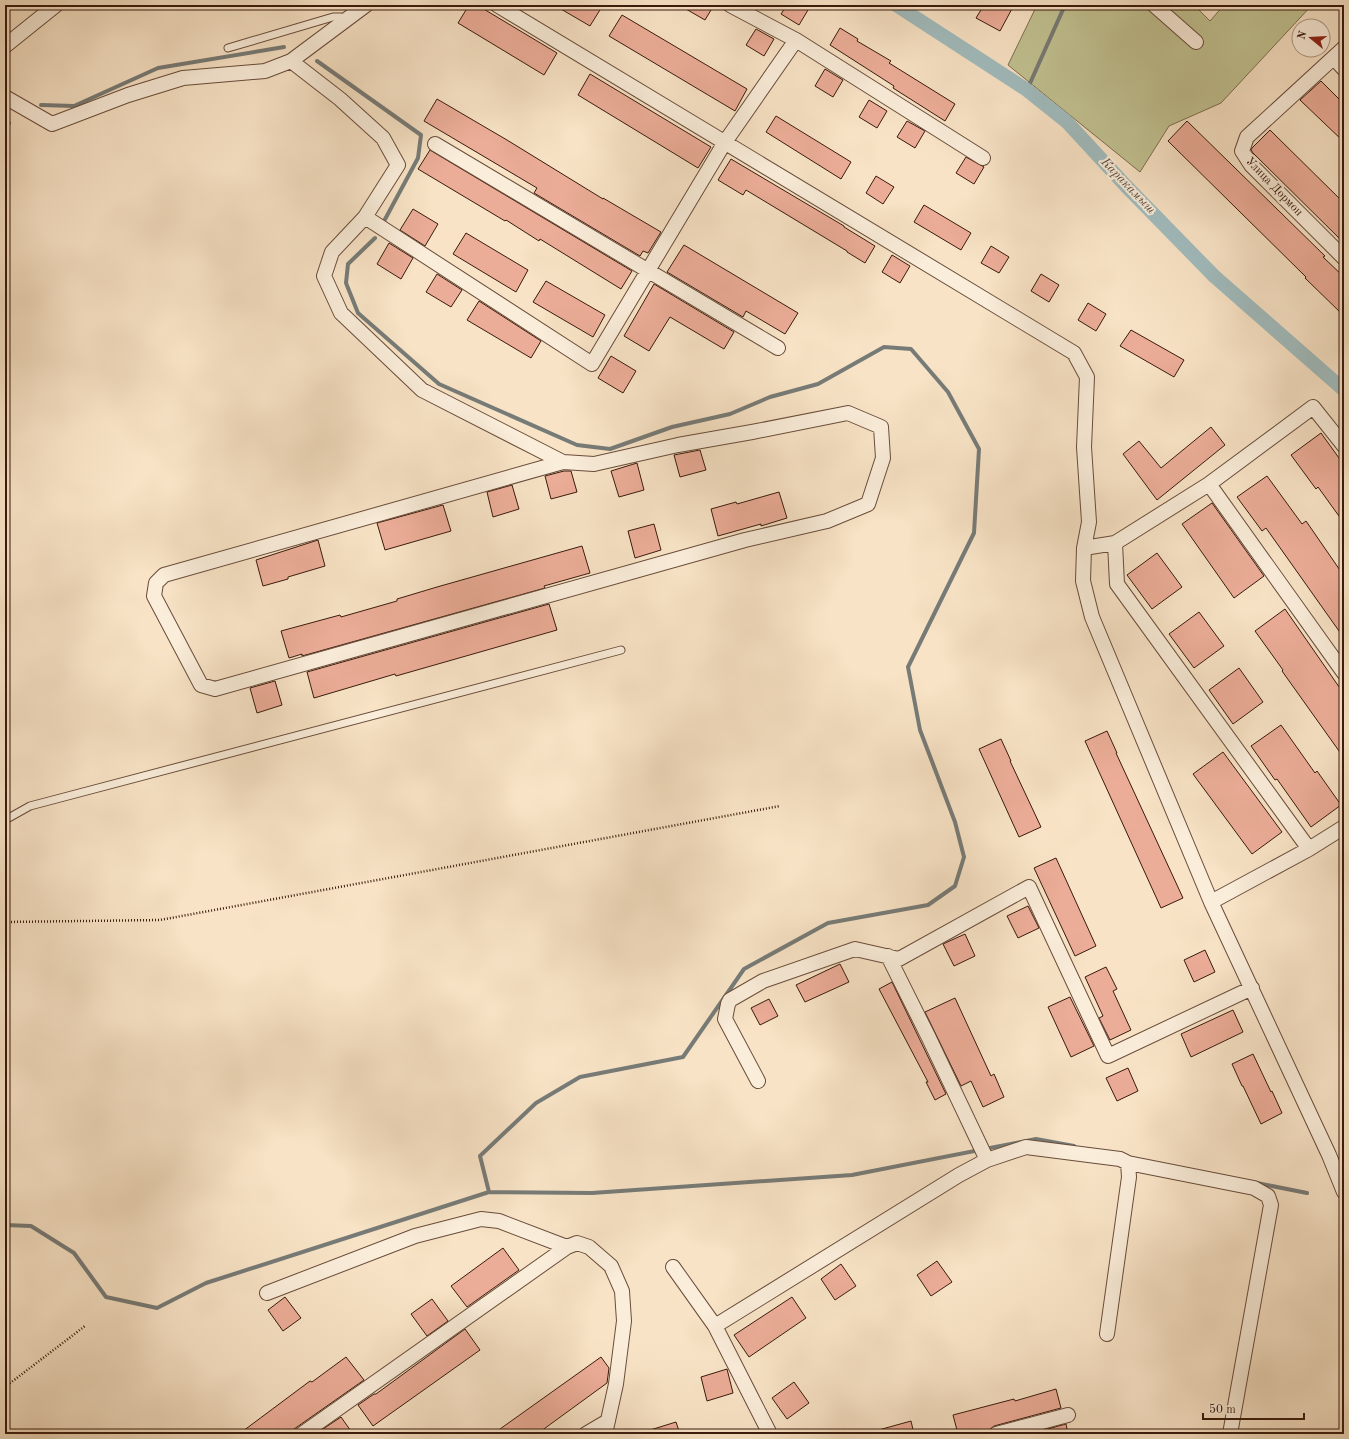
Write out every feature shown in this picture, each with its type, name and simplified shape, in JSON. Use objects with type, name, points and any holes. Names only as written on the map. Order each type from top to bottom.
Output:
[{"type":"street","points":[[5,46],[56,5]]},
{"type":"street","points":[[5,97],[52,124],[128,95],[183,78],[265,71],[291,61],[366,5]]},
{"type":"street","points":[[497,5],[1074,353],[1087,377],[1084,447],[1089,522],[1084,548],[1083,581],[1092,617],[1211,902],[1329,1155],[1344,1192]]},
{"type":"street","points":[[730,5],[796,40],[983,158]]},
{"type":"street","points":[[1154,5],[1196,42]]},
{"type":"street","points":[[365,216],[592,364],[725,142],[796,40]]},
{"type":"street","name":"Улица Дормон","points":[[1344,48],[1247,137],[1242,151],[1251,165],[1344,258]]},
{"type":"street","points":[[1334,58],[1344,69]]},
{"type":"street","points":[[291,61],[340,99],[383,138],[398,165],[365,216],[332,252],[324,276],[341,313],[422,390],[563,462],[594,464],[678,445],[848,413],[881,427],[883,458],[868,504],[827,521],[745,540],[215,689],[201,686],[154,596],[156,583],[164,575],[563,462]]},
{"type":"street","points":[[435,144],[778,348]]},
{"type":"street","points":[[1084,548],[1115,543],[1209,484],[1313,407],[1344,446]]},
{"type":"street","points":[[1209,484],[1344,673]]},
{"type":"street","points":[[1115,543],[1117,584],[1310,849]]},
{"type":"street","points":[[1211,902],[1310,849],[1344,827]]},
{"type":"street","points":[[758,1081],[725,1020],[730,1000],[763,982],[855,949],[899,959],[1029,887],[1108,1056],[1252,988]]},
{"type":"street","points":[[888,956],[942,1063],[986,1160]]},
{"type":"street","points":[[715,1326],[959,1175],[986,1160],[1026,1147],[1120,1159],[1128,1163],[1254,1188],[1268,1196],[1270,1205],[1230,1434]]},
{"type":"street","points":[[1108,1334],[1129,1177],[1128,1163]]},
{"type":"street","points":[[267,1293],[415,1236],[481,1219],[499,1221],[567,1247]]},
{"type":"street","points":[[302,1434],[567,1247],[577,1243],[589,1247],[611,1266],[622,1291],[624,1321],[616,1384],[607,1427],[586,1434]]},
{"type":"street","points":[[673,1267],[715,1326],[770,1434]]},
{"type":"street","points":[[996,1434],[1068,1415]]},
{"type":"lane","points":[[228,48],[333,17],[341,17],[344,20]]},
{"type":"lane","points":[[5,820],[30,806],[621,650]]},
{"type":"path","points":[[5,922],[160,920],[780,806]]},
{"type":"path","points":[[5,1387],[85,1326]]},
{"type":"green space","points":[[1037,5],[1194,5],[1210,21],[1224,5],[1312,5],[1300,18],[1291,18],[1291,28],[1221,103],[1169,126],[1140,172],[1008,65]]},
{"type":"building","points":[[469,5],[477,5],[557,53],[544,75],[458,23]]},
{"type":"building","points":[[554,5],[603,5],[590,26]]},
{"type":"building","points":[[679,5],[714,5],[705,20]]},
{"type":"building","points":[[787,5],[811,5],[799,25],[781,14]]},
{"type":"building","points":[[984,5],[1014,5],[1000,31],[976,18]]},
{"type":"building","points":[[622,15],[747,89],[735,111],[609,36]]},
{"type":"building","points":[[840,28],[858,39],[857,41],[891,61],[889,63],[955,104],[945,121],[830,45]]},
{"type":"building","points":[[756,29],[774,39],[764,56],[746,45]]},
{"type":"building","points":[[825,69],[843,80],[833,97],[815,86]]},
{"type":"building","points":[[590,74],[711,147],[698,168],[578,95]]},
{"type":"building","points":[[1321,81],[1344,104],[1344,142],[1300,100]]},
{"type":"building","points":[[437,99],[603,199],[661,232],[648,253],[643,251],[640,256],[534,193],[537,188],[424,121]]},
{"type":"building","points":[[869,100],[887,111],[877,128],[859,117]]},
{"type":"building","points":[[776,116],[851,162],[841,179],[766,132]]},
{"type":"building","points":[[907,121],[925,131],[915,148],[897,137]]},
{"type":"building","points":[[1187,121],[1325,256],[1323,257],[1344,277],[1344,316],[1168,141]]},
{"type":"building","points":[[1270,130],[1344,203],[1344,243],[1251,150]]},
{"type":"building","points":[[430,150],[632,271],[621,289],[540,239],[539,241],[418,169]]},
{"type":"building","points":[[966,157],[984,167],[974,184],[956,173]]},
{"type":"building","points":[[731,159],[875,246],[865,263],[746,190],[743,195],[718,180]]},
{"type":"building","points":[[876,176],[894,187],[883,204],[866,193]]},
{"type":"building","points":[[924,205],[971,233],[961,250],[914,222]]},
{"type":"building","points":[[413,209],[438,224],[425,246],[400,230]]},
{"type":"building","points":[[466,233],[528,270],[516,292],[453,254]]},
{"type":"building","points":[[389,243],[413,258],[401,279],[377,264]]},
{"type":"building","points":[[684,245],[798,313],[785,334],[746,311],[743,317],[667,272]]},
{"type":"building","points":[[991,246],[1009,257],[999,273],[981,263]]},
{"type":"building","points":[[892,255],[910,266],[900,283],[882,272]]},
{"type":"building","points":[[437,274],[462,290],[451,307],[426,292]]},
{"type":"building","points":[[1041,274],[1059,285],[1049,302],[1031,291]]},
{"type":"building","points":[[546,281],[605,315],[593,337],[533,302]]},
{"type":"building","points":[[654,284],[734,332],[724,349],[670,317],[649,351],[624,336]]},
{"type":"building","points":[[479,301],[541,341],[531,358],[467,320]]},
{"type":"building","points":[[1088,303],[1106,314],[1096,331],[1078,320]]},
{"type":"building","points":[[1131,330],[1184,360],[1174,377],[1120,346]]},
{"type":"building","points":[[611,356],[636,371],[623,393],[598,378]]},
{"type":"building","points":[[1211,427],[1225,445],[1157,500],[1123,454],[1139,441],[1161,468]]},
{"type":"building","points":[[1321,433],[1344,465],[1344,523],[1318,487],[1316,489],[1291,455]]},
{"type":"building","points":[[700,450],[706,470],[680,477],[674,455]]},
{"type":"building","points":[[637,463],[644,490],[619,497],[611,471]]},
{"type":"building","points":[[564,471],[571,471],[577,492],[551,499],[545,476]]},
{"type":"building","points":[[1267,476],[1302,524],[1306,521],[1344,576],[1344,638],[1266,528],[1262,531],[1237,497]]},
{"type":"building","points":[[512,485],[519,509],[493,517],[487,492]]},
{"type":"building","points":[[779,492],[787,518],[718,536],[711,509],[736,502],[737,504]]},
{"type":"building","points":[[1212,503],[1264,576],[1234,598],[1182,524]]},
{"type":"building","points":[[443,505],[451,531],[385,550],[377,523]]},
{"type":"building","points":[[654,524],[661,550],[635,558],[628,531]]},
{"type":"building","points":[[318,540],[325,566],[263,586],[256,560]]},
{"type":"building","points":[[582,546],[590,573],[544,586],[545,588],[302,656],[302,654],[289,658],[281,631],[340,615],[341,617],[397,601],[397,599],[437,587]]},
{"type":"building","points":[[1157,553],[1182,587],[1152,609],[1127,575]]},
{"type":"building","points":[[549,604],[557,630],[396,676],[395,674],[314,698],[307,672]]},
{"type":"building","points":[[1285,609],[1344,694],[1344,758],[1255,631]]},
{"type":"building","points":[[1199,612],[1224,646],[1194,668],[1169,634]]},
{"type":"building","points":[[1239,668],[1263,702],[1233,724],[1209,690]]},
{"type":"building","points":[[275,681],[282,705],[257,713],[250,688]]},
{"type":"building","points":[[1281,725],[1315,773],[1317,771],[1341,805],[1311,827],[1277,779],[1275,780],[1251,746]]},
{"type":"building","points":[[1107,731],[1183,898],[1161,908],[1085,741]]},
{"type":"building","points":[[1001,739],[1041,827],[1019,837],[979,749]]},
{"type":"building","points":[[1223,752],[1282,832],[1252,854],[1193,774]]},
{"type":"building","points":[[1056,858],[1096,946],[1075,956],[1034,868]]},
{"type":"building","points":[[1028,906],[1039,928],[1018,938],[1007,916]]},
{"type":"building","points":[[965,934],[975,956],[954,966],[943,944]]},
{"type":"building","points":[[1205,950],[1215,972],[1194,982],[1184,960]]},
{"type":"building","points":[[840,964],[849,982],[805,1002],[796,985]]},
{"type":"building","points":[[1106,967],[1117,989],[1113,991],[1131,1030],[1110,1040],[1099,1018],[1103,1016],[1085,977]]},
{"type":"building","points":[[892,982],[946,1094],[935,1100],[926,1082],[928,1082],[879,989]]},
{"type":"building","points":[[1070,997],[1094,1046],[1071,1057],[1048,1007]]},
{"type":"building","points":[[955,998],[991,1076],[994,1074],[1004,1097],[983,1107],[971,1081],[961,1086],[925,1012]]},
{"type":"building","points":[[769,999],[778,1016],[760,1025],[751,1008]]},
{"type":"building","points":[[1233,1010],[1243,1032],[1191,1057],[1181,1034]]},
{"type":"building","points":[[1253,1054],[1282,1113],[1261,1124],[1232,1064]]},
{"type":"building","points":[[1128,1068],[1138,1091],[1117,1101],[1106,1078]]},
{"type":"building","points":[[503,1248],[519,1270],[467,1307],[451,1286]]},
{"type":"building","points":[[937,1261],[952,1282],[931,1296],[917,1275]]},
{"type":"building","points":[[841,1264],[856,1286],[835,1300],[821,1279]]},
{"type":"building","points":[[285,1297],[301,1318],[283,1331],[268,1310]]},
{"type":"building","points":[[792,1297],[806,1318],[749,1357],[734,1335]]},
{"type":"building","points":[[432,1299],[448,1321],[427,1336],[411,1314]]},
{"type":"building","points":[[465,1329],[480,1350],[373,1426],[358,1405],[376,1394]]},
{"type":"building","points":[[346,1357],[364,1380],[287,1434],[239,1434],[310,1381],[312,1382]]},
{"type":"building","points":[[601,1357],[609,1368],[607,1383],[537,1434],[493,1434]]},
{"type":"building","points":[[727,1369],[733,1393],[707,1401],[701,1377]]},
{"type":"building","points":[[794,1382],[809,1403],[787,1419],[772,1398]]},
{"type":"building","points":[[1056,1389],[1061,1408],[994,1426],[988,1431],[977,1434],[958,1434],[953,1415],[1014,1399],[1015,1401]]},
{"type":"building","points":[[341,1417],[353,1434],[327,1434],[323,1429]]},
{"type":"building","points":[[911,1421],[914,1434],[876,1434],[875,1431]]},
{"type":"building","points":[[676,1422],[680,1434],[647,1434],[647,1431]]},
{"type":"building","points":[[1066,1424],[1068,1434],[1029,1434]]},
{"type":"waterway","name":"Каракамыш","points":[[896,5],[1027,90],[1067,122],[1126,186],[1214,276],[1344,390]]},
{"type":"waterway","points":[[1027,90],[1065,5]]},
{"type":"waterway","points":[[41,105],[74,106],[158,68],[284,47]]},
{"type":"waterway","points":[[317,61],[421,135],[418,158],[383,223]]},
{"type":"waterway","points":[[5,121],[9,123]]},
{"type":"waterway","points":[[375,238],[348,264],[346,283],[358,313],[439,384],[577,445],[610,449],[672,427],[730,414],[770,397],[818,384],[884,347],[911,349],[948,392],[979,449],[974,533],[908,667],[920,730],[955,822],[964,857],[955,886],[928,905],[828,923],[744,969],[683,1057],[580,1077],[536,1103],[480,1156],[489,1192]]},
{"type":"waterway","points":[[5,1225],[31,1226],[74,1253],[106,1297],[157,1308],[206,1283],[489,1192],[592,1193],[852,1175],[1036,1139],[1074,1146]]},
{"type":"waterway","points":[[1257,1183],[1307,1193]]}]
